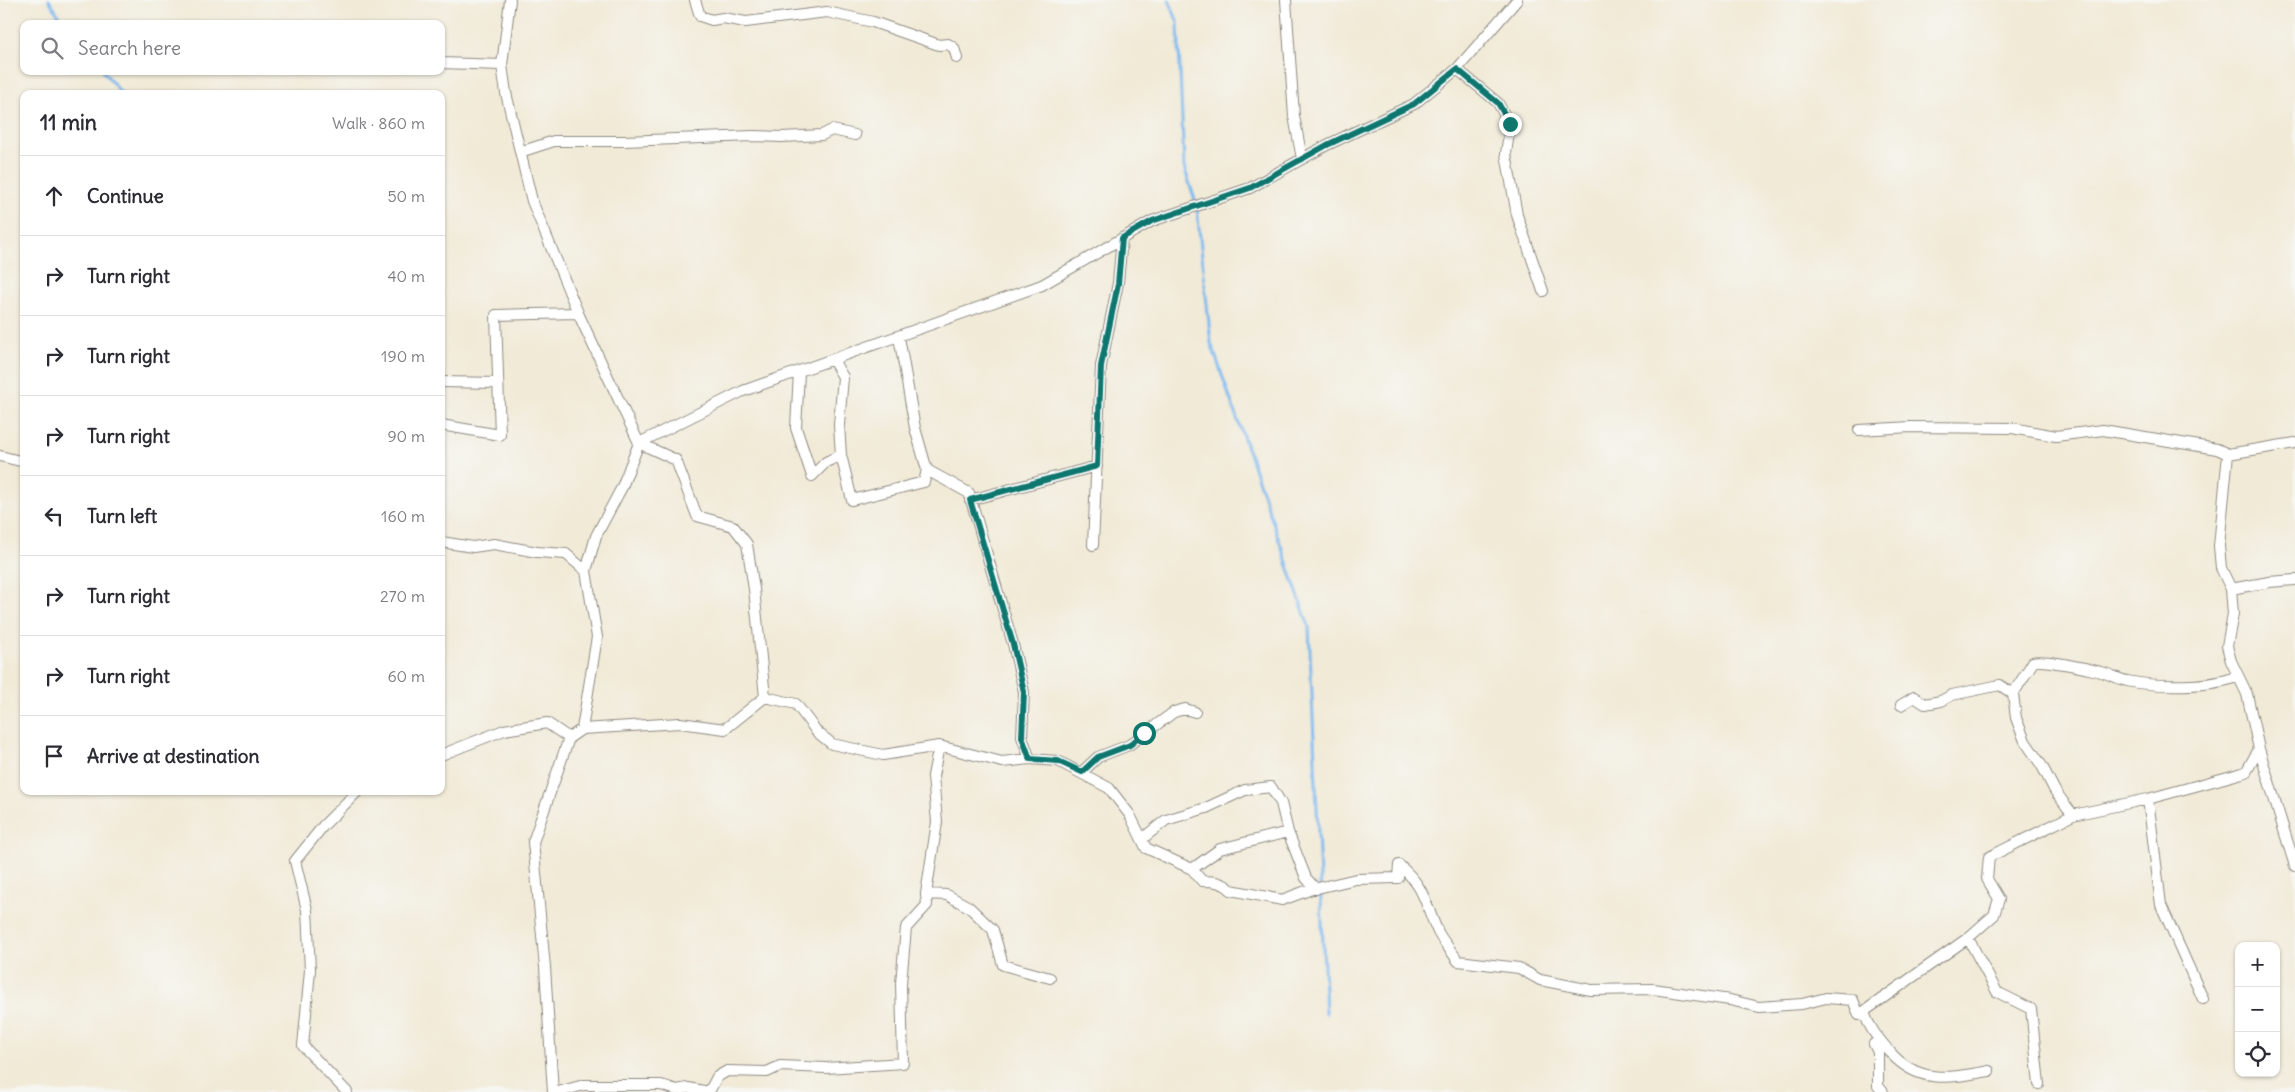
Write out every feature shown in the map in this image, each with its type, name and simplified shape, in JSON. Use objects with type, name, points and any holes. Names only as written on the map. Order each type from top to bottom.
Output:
[{"type":"street","points":[[510,0],[502,65],[506,93],[532,201],[578,313],[639,443],[676,460],[697,516],[733,526],[747,544],[754,589],[765,696]]},
{"type":"street","points":[[695,0],[700,16],[712,20],[723,18],[746,22],[827,12],[853,17],[939,45],[948,44],[954,48],[957,58]]},
{"type":"street","points":[[1286,0],[1294,116],[1302,159]]},
{"type":"street","points":[[582,729],[597,637],[586,571],[596,536],[622,487],[639,443],[743,391],[1042,285],[1152,221],[1250,188],[1302,159],[1414,104],[1457,69],[1517,0]]},
{"type":"street","points":[[445,63],[502,65]]},
{"type":"street","points":[[1457,69],[1498,103],[1510,124],[1506,154],[1518,215],[1543,291]]},
{"type":"street","points":[[520,152],[554,141],[624,142],[753,136],[782,137],[822,135],[832,130],[855,135]]},
{"type":"street","points":[[1094,545],[1101,366],[1118,284],[1122,238]]},
{"type":"street","points":[[445,426],[500,435],[496,315],[578,313]]},
{"type":"street","points":[[833,360],[843,376],[839,425],[841,455],[852,500],[924,482],[927,470],[915,428],[899,337]]},
{"type":"street","points":[[799,372],[796,428],[812,476],[826,462],[841,455]]},
{"type":"street","points":[[445,382],[498,383]]},
{"type":"street","points":[[1859,430],[1911,427],[2012,428],[2056,436],[2102,430],[2216,449],[2228,454],[2295,443]]},
{"type":"street","points":[[2228,454],[2219,546],[2221,568],[2231,589],[2233,614],[2227,646],[2231,661],[2247,694],[2259,749],[2295,866]]},
{"type":"street","points":[[0,456],[20,461]]},
{"type":"street","points":[[970,500],[1097,466]]},
{"type":"street","points":[[927,470],[969,493],[1013,644],[1024,692],[1022,737],[1030,759]]},
{"type":"street","points":[[445,543],[473,547],[494,544],[537,552],[566,554],[586,571]]},
{"type":"street","points":[[2231,589],[2269,582],[2295,580]]},
{"type":"street","points":[[2073,815],[2055,791],[2042,766],[2025,741],[2016,718],[2013,694],[2033,662],[2038,660],[2103,672],[2126,681],[2137,682],[2186,685],[2230,680],[2238,676]]},
{"type":"street","points":[[1901,705],[1914,697],[1925,704],[1941,701],[1952,695],[2000,685],[2013,694]]},
{"type":"street","points":[[553,1092],[534,842],[569,738],[582,729],[680,723],[724,729],[765,696]]},
{"type":"street","points":[[765,696],[796,704],[817,732],[832,744],[883,754],[939,746],[1002,762],[1030,759],[1058,761],[1082,772],[1109,788],[1130,815],[1146,848],[1192,869],[1202,881],[1217,881],[1226,885],[1231,890],[1282,900],[1316,889],[1367,878],[1398,878],[1399,866],[1412,877],[1423,892],[1438,935],[1446,942],[1458,961],[1519,968],[1540,980],[1591,990],[1653,989],[1730,1000],[1759,1007],[1802,1004],[1826,998],[1854,1000],[1859,1015],[1968,938],[1994,915],[1999,899],[1987,879],[1989,857],[2073,815],[2148,799],[2246,772],[2259,749]]},
{"type":"street","points":[[1082,772],[1098,757],[1130,745],[1174,712],[1185,709],[1195,712]]},
{"type":"street","points":[[445,753],[504,730],[547,723],[569,738]]},
{"type":"street","points":[[558,1092],[584,1085],[661,1085],[677,1090],[688,1088],[709,1092],[717,1077],[727,1071],[767,1072],[780,1066],[826,1068],[903,1063],[901,983],[906,928],[927,905],[926,894],[937,822],[933,776],[939,746]]},
{"type":"street","points":[[1142,839],[1166,820],[1206,808],[1245,790],[1270,787],[1281,803],[1288,832],[1306,878],[1316,889]]},
{"type":"street","points":[[347,1092],[303,1046],[310,970],[307,910],[294,861],[323,826],[354,795]]},
{"type":"street","points":[[2148,799],[2161,905],[2203,999]]},
{"type":"street","points":[[1192,869],[1220,849],[1288,832]]},
{"type":"street","points":[[926,894],[947,895],[969,906],[992,930],[1003,965],[1050,978]]},
{"type":"street","points":[[1968,938],[1998,992],[2031,1009],[2039,1084]]},
{"type":"street","points":[[1864,1012],[1879,1041],[1903,1065],[1928,1076],[1990,1071]]},
{"type":"street","points":[[1879,1041],[1874,1044],[1878,1052],[1878,1086],[1883,1092]]},
{"type":"waterway","points":[[49,0],[62,20]]},
{"type":"waterway","points":[[1169,0],[1178,23],[1184,167],[1196,203]]},
{"type":"waterway","points":[[106,75],[119,90]]},
{"type":"waterway","points":[[1197,209],[1211,343],[1309,627],[1326,1013]]},
{"type":"route","points":[[1144,733],[1130,745],[1098,757],[1091,766],[1082,772],[1058,761],[1030,759],[1022,737],[1024,692],[1013,644],[970,500],[1097,466],[1101,366],[1118,284],[1122,238],[1152,221],[1196,204],[1250,188],[1327,145],[1414,104],[1457,69],[1498,103],[1510,124]]}]
